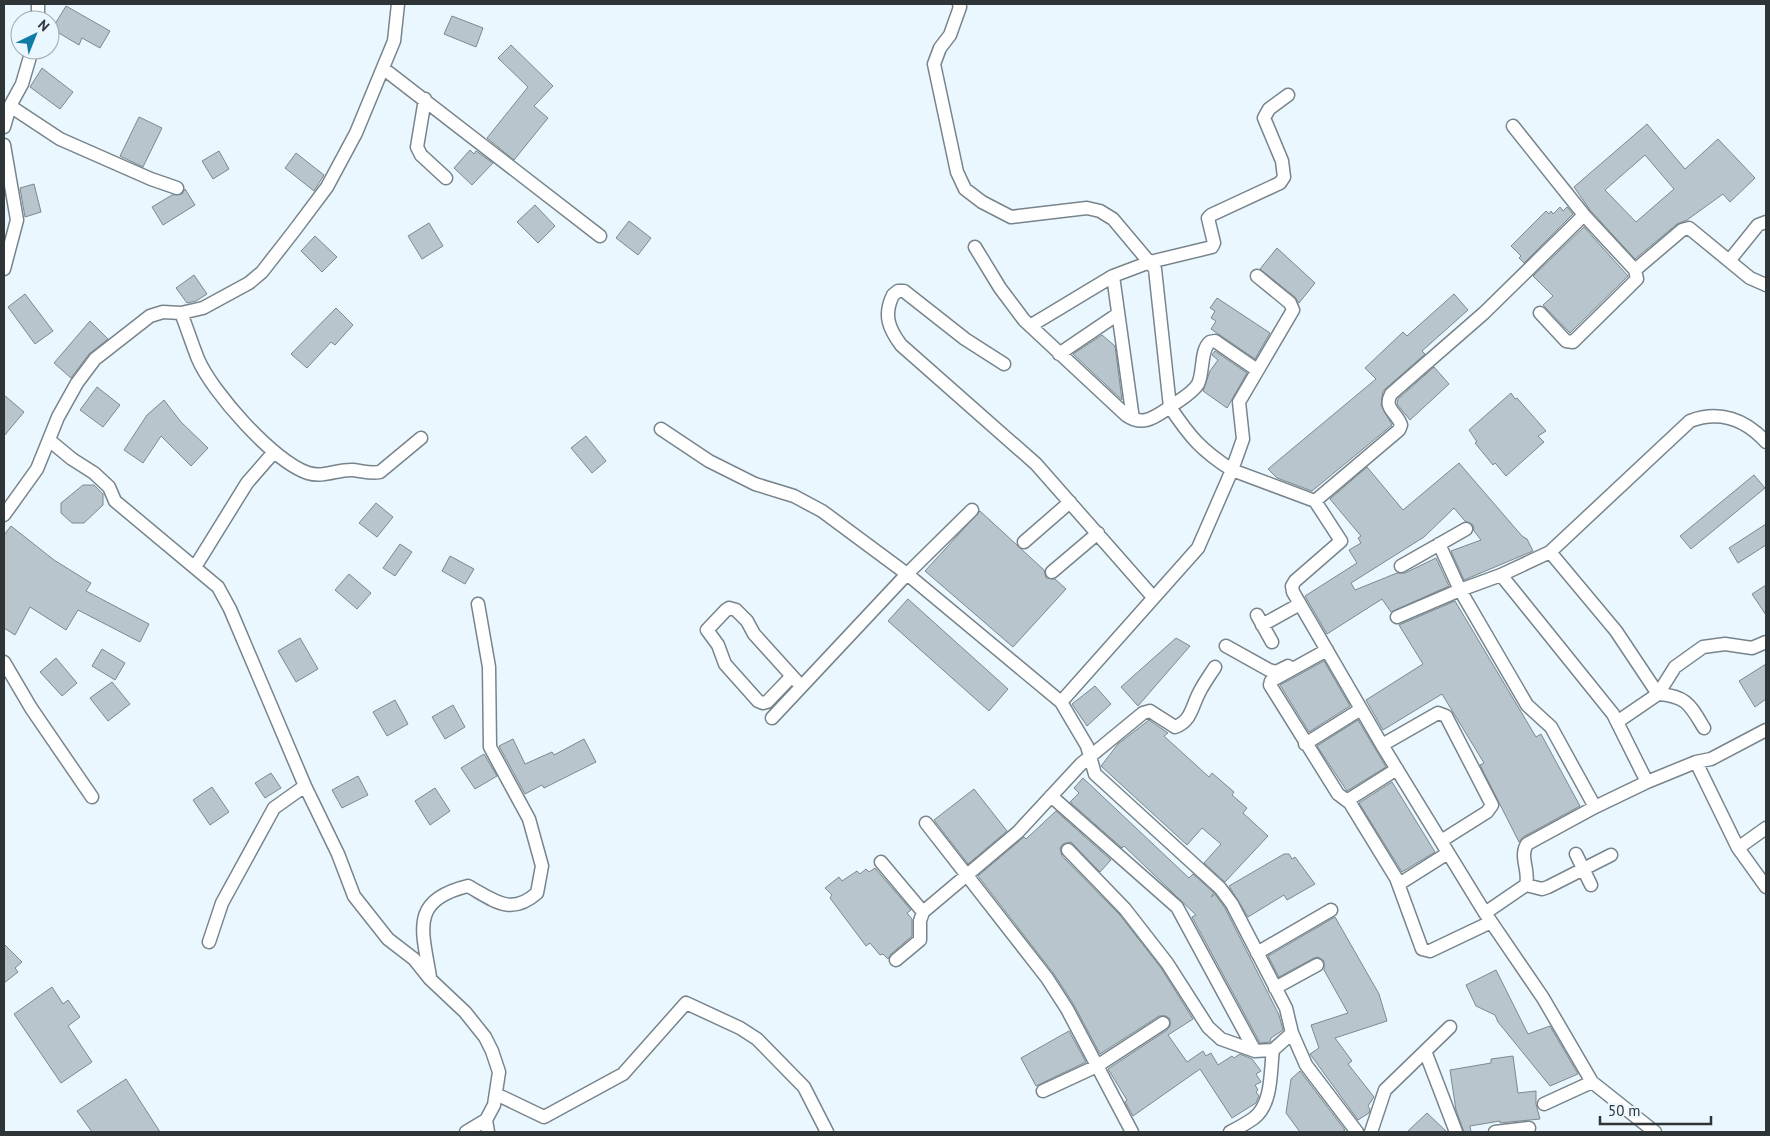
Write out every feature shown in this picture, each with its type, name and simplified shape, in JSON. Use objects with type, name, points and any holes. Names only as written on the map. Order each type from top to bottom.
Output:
[{"type":"street","points":[[4,515],[37,469],[77,383],[95,359],[150,316],[163,312],[181,312],[204,308],[249,283],[262,272],[327,187],[356,133],[394,41],[398,4]]},
{"type":"street","points":[[959,4],[960,7],[950,34],[940,48],[934,64],[957,172],[965,189],[982,202],[1011,217],[1088,208],[1100,211],[1114,219],[1150,262],[1155,269],[1157,279],[1170,407],[1191,439],[1208,455],[1232,470],[1316,501],[1341,541],[1295,581],[1292,586],[1293,592],[1382,746],[1488,918],[1543,998],[1592,1082],[1654,1132]]},
{"type":"street","points":[[4,127],[10,106],[22,84],[29,60]]},
{"type":"street","points":[[384,69],[600,236]]},
{"type":"street","points":[[1030,326],[1112,276],[1150,262],[1212,248],[1214,243],[1208,223],[1211,215],[1280,183],[1285,170],[1264,118],[1269,109],[1288,95]]},
{"type":"street","points":[[425,99],[417,147],[421,154],[446,178]]},
{"type":"street","points":[[10,106],[60,139],[151,179],[177,188]]},
{"type":"street","points":[[1513,126],[1584,215],[1635,270],[1637,278],[1573,342],[1566,341],[1540,313]]},
{"type":"street","points":[[4,145],[17,220],[4,269]]},
{"type":"street","points":[[1316,501],[1399,430],[1401,425],[1399,419],[1389,408],[1388,401],[1391,394],[1484,313],[1584,215]]},
{"type":"street","points":[[1729,261],[1758,225],[1766,222]]},
{"type":"street","points":[[1635,270],[1685,228],[1689,228],[1750,278],[1766,285]]},
{"type":"street","points":[[975,248],[1000,288],[1030,326],[1133,420],[1150,421],[1191,392],[1198,384],[1203,371],[1205,349],[1210,342],[1215,341],[1257,370]]},
{"type":"street","points":[[1112,276],[1133,420]]},
{"type":"street","points":[[1062,702],[1152,597],[1198,548],[1232,470],[1243,439],[1239,402],[1293,310],[1290,303],[1257,276]]},
{"type":"street","points":[[1004,364],[965,339],[904,291],[898,291],[893,295],[888,312],[889,328],[901,345],[1036,464],[1152,597]]},
{"type":"street","points":[[181,312],[198,360],[239,417],[274,452],[308,473],[325,475],[352,470],[371,474],[380,472],[421,438]]},
{"type":"street","points":[[1059,354],[1118,314]]},
{"type":"street","points":[[1398,617],[1460,590],[1501,575],[1550,552],[1690,421],[1707,415],[1727,417],[1747,426],[1766,442]]},
{"type":"street","points":[[661,429],[708,461],[755,484],[794,496],[822,511],[907,574],[1062,702],[1087,746],[1095,774],[1220,888],[1232,904],[1286,1008],[1292,1033],[1306,1065],[1357,1132]]},
{"type":"street","points":[[49,440],[72,459],[94,473],[109,487],[115,501],[218,587],[230,609],[305,786],[338,854],[354,896],[388,939],[414,959],[430,979],[464,1012],[485,1036],[499,1072],[494,1105],[487,1126],[466,1132]]},
{"type":"street","points":[[195,567],[247,483],[274,452]]},
{"type":"street","points":[[1024,542],[1070,502]]},
{"type":"street","points":[[797,681],[754,634],[748,621],[736,610],[729,608],[726,610],[707,630],[718,645],[725,664],[758,701],[767,702],[797,681],[972,510]]},
{"type":"street","points":[[1401,566],[1466,529]]},
{"type":"street","points":[[1052,572],[1098,533]]},
{"type":"street","points":[[1439,544],[1460,590],[1527,705],[1551,727],[1595,807]]},
{"type":"street","points":[[1550,552],[1616,631],[1658,694],[1683,699],[1692,706],[1704,728]]},
{"type":"street","points":[[1501,575],[1617,722],[1647,782]]},
{"type":"street","points":[[430,979],[422,929],[426,912],[436,897],[448,891],[468,886],[502,905],[513,906],[526,903],[537,894],[542,866],[529,819],[490,747],[489,667],[478,604]]},
{"type":"street","points":[[1272,642],[1260,620],[1300,604]]},
{"type":"street","points":[[1617,722],[1658,694],[1676,667],[1703,647],[1725,644],[1752,648],[1766,642]]},
{"type":"street","points":[[1226,646],[1276,672],[1325,648]]},
{"type":"street","points":[[1325,648],[1270,683],[1305,744],[1338,794],[1348,800],[1399,884],[1424,951],[1430,951],[1488,918],[1526,885],[1528,878],[1523,855],[1527,844],[1595,807],[1647,782],[1696,762],[1711,759],[1766,730]]},
{"type":"street","points":[[4,662],[31,708],[92,797]]},
{"type":"street","points":[[896,960],[920,940],[920,921],[923,912],[1018,832],[1081,764],[1147,711],[1175,727],[1182,724],[1191,712],[1198,693],[1215,666]]},
{"type":"street","points":[[772,718],[797,681]]},
{"type":"street","points":[[1305,744],[1361,709]]},
{"type":"street","points":[[1382,746],[1438,713],[1446,716],[1492,805],[1487,812],[1441,841]]},
{"type":"street","points":[[1696,762],[1738,848],[1766,887]]},
{"type":"street","points":[[1348,800],[1397,769]]},
{"type":"street","points":[[209,942],[222,903],[274,808],[305,786]]},
{"type":"street","points":[[1051,796],[1177,907],[1255,1051]]},
{"type":"street","points":[[926,823],[1047,978],[1067,1009],[1132,1132]]},
{"type":"street","points":[[1738,848],[1766,828]]},
{"type":"street","points":[[1068,850],[1125,908],[1167,963],[1208,1027],[1221,1039],[1255,1051],[1273,1050],[1292,1033]]},
{"type":"street","points":[[1399,884],[1448,853]]},
{"type":"street","points":[[1576,854],[1591,885]]},
{"type":"street","points":[[1526,885],[1542,888],[1548,887],[1611,855]]},
{"type":"street","points":[[881,862],[923,912]]},
{"type":"street","points":[[1257,953],[1331,910]]},
{"type":"street","points":[[1275,988],[1317,965]]},
{"type":"street","points":[[496,1094],[544,1117],[622,1074],[686,1003],[740,1028],[756,1039],[804,1087],[827,1132]]},
{"type":"street","points":[[1043,1091],[1098,1066],[1163,1023]]},
{"type":"street","points":[[1371,1132],[1385,1090],[1450,1027]]},
{"type":"street","points":[[1230,1132],[1255,1117],[1264,1105],[1268,1095],[1273,1050]]},
{"type":"street","points":[[1426,1051],[1456,1132]]},
{"type":"street","points":[[1544,1104],[1592,1082]]},
{"type":"street","points":[[1495,1132],[1529,1128]]},
{"type":"building","points":[[66,6],[110,31],[100,48],[82,38],[79,45],[60,34],[60,16]]},
{"type":"building","points":[[452,16],[483,28],[476,47],[444,34]]},
{"type":"building","points":[[511,45],[553,86],[534,106],[548,118],[514,160],[487,138],[528,87],[498,58]]},
{"type":"building","points":[[42,68],[73,92],[60,109],[30,87]]},
{"type":"building","points":[[139,117],[162,128],[143,167],[120,156]]},
{"type":"building","points":[[1647,124],[1685,169],[1718,139],[1755,178],[1730,202],[1723,194],[1687,220],[1677,224],[1635,259],[1590,210],[1574,187]],"holes":[[[1645,155],[1674,189],[1636,222],[1605,190]]]},
{"type":"building","points":[[470,150],[474,154],[476,151],[493,163],[472,185],[454,168]]},
{"type":"building","points":[[219,151],[229,169],[213,179],[202,161]]},
{"type":"building","points":[[296,153],[324,175],[314,191],[285,168]]},
{"type":"building","points":[[34,184],[41,212],[25,217],[20,188]]},
{"type":"building","points":[[185,189],[195,205],[163,225],[152,207],[172,195],[182,194]]},
{"type":"building","points":[[535,205],[555,226],[538,243],[517,222]]},
{"type":"building","points":[[1560,207],[1563,211],[1567,207],[1573,214],[1524,263],[1519,258],[1521,256],[1511,246],[1546,211],[1549,214],[1551,211],[1553,214]]},
{"type":"building","points":[[629,221],[651,238],[638,255],[616,238]]},
{"type":"building","points":[[429,223],[443,246],[422,259],[408,236]]},
{"type":"building","points":[[1584,227],[1628,276],[1570,333],[1543,305],[1553,296],[1533,276]]},
{"type":"building","points":[[315,236],[337,257],[322,272],[301,251]]},
{"type":"building","points":[[1277,248],[1315,283],[1299,303],[1295,297],[1260,269]]},
{"type":"building","points":[[194,275],[207,294],[196,301],[187,303],[176,288]]},
{"type":"building","points":[[25,294],[53,331],[35,344],[8,307]]},
{"type":"building","points":[[1454,294],[1468,310],[1422,351],[1425,354],[1383,391],[1381,405],[1392,425],[1312,491],[1277,478],[1268,469],[1376,379],[1365,368],[1403,332],[1407,336]]},
{"type":"building","points":[[1217,298],[1270,333],[1255,359],[1211,329],[1216,321],[1211,318],[1215,311],[1210,308]]},
{"type":"building","points":[[336,308],[353,325],[335,345],[331,342],[307,368],[291,354]]},
{"type":"building","points":[[90,321],[108,339],[89,354],[71,378],[54,363]]},
{"type":"building","points":[[1102,335],[1115,346],[1122,400],[1073,354]]},
{"type":"building","points":[[1215,351],[1247,373],[1227,408],[1203,391],[1210,371],[1218,360],[1212,355]]},
{"type":"building","points":[[1434,367],[1449,384],[1410,420],[1397,404],[1398,399]]},
{"type":"building","points":[[97,387],[120,405],[103,427],[80,410]]},
{"type":"building","points":[[1511,393],[1546,431],[1538,436],[1544,442],[1506,476],[1495,463],[1493,465],[1475,443],[1477,442],[1469,430]]},
{"type":"building","points":[[4,395],[24,412],[4,436]]},
{"type":"building","points":[[164,400],[181,422],[208,448],[191,466],[161,436],[143,463],[124,450],[147,415]]},
{"type":"building","points":[[586,436],[606,461],[592,473],[571,448]]},
{"type":"building","points":[[1459,463],[1522,536],[1527,539],[1533,551],[1464,580],[1451,551],[1481,540],[1474,531],[1473,525],[1465,521],[1454,508],[1424,537],[1351,583],[1355,590],[1397,573],[1405,573],[1436,558],[1449,586],[1391,612],[1382,599],[1327,634],[1305,596],[1357,563],[1349,550],[1361,543],[1358,538],[1361,536],[1330,499],[1367,467],[1403,510]]},
{"type":"building","points":[[1754,475],[1765,488],[1691,549],[1680,536]]},
{"type":"building","points":[[83,485],[94,485],[103,494],[103,505],[84,523],[72,523],[61,513],[61,503]]},
{"type":"building","points":[[376,503],[393,517],[377,537],[359,523]]},
{"type":"building","points":[[980,511],[1044,570],[1046,578],[1055,579],[1066,589],[1013,647],[925,571]]},
{"type":"building","points":[[1766,524],[1766,545],[1738,563],[1729,548]]},
{"type":"building","points":[[11,526],[54,560],[91,583],[86,591],[149,624],[140,642],[78,610],[66,630],[30,607],[15,635],[4,628],[4,535]]},
{"type":"building","points":[[400,544],[412,552],[395,576],[383,568]]},
{"type":"building","points":[[450,556],[474,569],[465,584],[442,571]]},
{"type":"building","points":[[349,574],[371,593],[357,609],[335,590]]},
{"type":"building","points":[[1766,585],[1766,615],[1752,594]]},
{"type":"building","points":[[908,599],[1008,689],[989,711],[888,621]]},
{"type":"building","points":[[1455,601],[1536,737],[1541,734],[1580,806],[1523,837],[1519,842],[1480,765],[1484,763],[1442,694],[1383,730],[1366,700],[1423,664],[1399,625]]},
{"type":"building","points":[[300,638],[318,669],[296,682],[278,651]]},
{"type":"building","points":[[1176,638],[1190,646],[1138,706],[1121,687]]},
{"type":"building","points":[[102,649],[125,663],[115,680],[92,666]]},
{"type":"building","points":[[56,658],[77,683],[62,696],[40,672]]},
{"type":"building","points":[[1324,661],[1350,706],[1309,732],[1280,685]]},
{"type":"building","points":[[1766,664],[1766,699],[1755,707],[1739,681]]},
{"type":"building","points":[[112,682],[130,704],[108,721],[90,698]]},
{"type":"building","points":[[1095,686],[1111,704],[1087,726],[1072,704]]},
{"type":"building","points":[[395,700],[408,724],[387,736],[373,712]]},
{"type":"building","points":[[453,705],[465,727],[445,739],[432,717]]},
{"type":"building","points":[[1149,720],[1168,733],[1164,736],[1209,777],[1212,773],[1234,792],[1232,795],[1247,808],[1243,813],[1268,836],[1225,882],[1204,863],[1221,844],[1202,828],[1187,845],[1101,766],[1118,744]]},
{"type":"building","points":[[1358,720],[1386,767],[1347,791],[1317,746]]},
{"type":"building","points":[[513,739],[525,764],[552,752],[554,755],[584,739],[596,762],[544,788],[542,785],[525,794],[499,746]]},
{"type":"building","points":[[484,754],[497,776],[475,789],[461,768]]},
{"type":"building","points":[[271,773],[281,788],[265,798],[255,783]]},
{"type":"building","points":[[358,776],[368,795],[342,808],[332,790]]},
{"type":"building","points":[[1083,778],[1189,878],[1193,874],[1214,893],[1211,897],[1215,894],[1225,908],[1279,1015],[1283,1030],[1271,1038],[1270,1042],[1260,1043],[1192,917],[1196,915],[1124,846],[1122,848],[1070,802],[1079,793],[1074,788]]},
{"type":"building","points":[[1392,782],[1435,852],[1402,872],[1359,803]]},
{"type":"building","points":[[212,787],[229,812],[210,825],[193,800]]},
{"type":"building","points":[[435,788],[450,811],[430,825],[415,801]]},
{"type":"building","points":[[974,789],[1007,831],[968,864],[934,820]]},
{"type":"building","points":[[1056,811],[1111,860],[1100,872],[1071,842],[1063,844],[1060,848],[1062,856],[1119,914],[1161,968],[1193,1019],[1168,1035],[1187,1062],[1203,1051],[1206,1056],[1211,1053],[1218,1065],[1232,1056],[1234,1058],[1240,1054],[1252,1059],[1261,1071],[1256,1074],[1261,1082],[1255,1085],[1259,1096],[1256,1103],[1232,1118],[1200,1069],[1133,1116],[1125,1102],[1127,1100],[1108,1069],[1167,1030],[1170,1026],[1170,1019],[1166,1016],[1159,1016],[1100,1054],[1074,1005],[1054,974],[978,876],[1024,837],[1026,839]]},
{"type":"building","points":[[1284,854],[1289,854],[1292,859],[1295,857],[1315,884],[1287,900],[1284,895],[1248,917],[1229,886]]},
{"type":"building","points":[[875,868],[911,910],[907,913],[912,919],[912,936],[891,954],[888,959],[883,954],[880,955],[870,943],[866,946],[830,898],[832,895],[825,888],[839,877],[842,881],[857,871],[860,874],[866,869],[869,872]]},
{"type":"building","points":[[1335,917],[1379,994],[1387,1021],[1335,1038],[1352,1061],[1348,1064],[1374,1097],[1368,1106],[1370,1109],[1369,1113],[1358,1120],[1310,1054],[1319,1048],[1311,1025],[1348,1013],[1324,970],[1324,961],[1318,957],[1314,958],[1279,977],[1268,956]]},
{"type":"building","points":[[4,944],[22,962],[15,968],[18,972],[4,983]]},
{"type":"building","points":[[1496,970],[1528,1034],[1550,1026],[1578,1074],[1550,1086],[1498,1022],[1495,1015],[1476,1006],[1466,985]]},
{"type":"building","points":[[52,987],[63,1004],[68,1000],[80,1017],[68,1026],[92,1062],[61,1083],[14,1014]]},
{"type":"building","points":[[1069,1031],[1086,1062],[1036,1086],[1021,1058]]},
{"type":"building","points":[[1513,1056],[1518,1093],[1536,1091],[1536,1104],[1540,1119],[1500,1123],[1500,1121],[1470,1126],[1471,1132],[1464,1132],[1456,1110],[1450,1070],[1491,1063],[1491,1059]]},
{"type":"building","points":[[1300,1071],[1345,1130],[1342,1132],[1300,1132],[1286,1113],[1291,1079]]},
{"type":"building","points":[[126,1079],[160,1132],[92,1132],[77,1111]]},
{"type":"building","points":[[1427,1113],[1447,1132],[1407,1132]]}]
